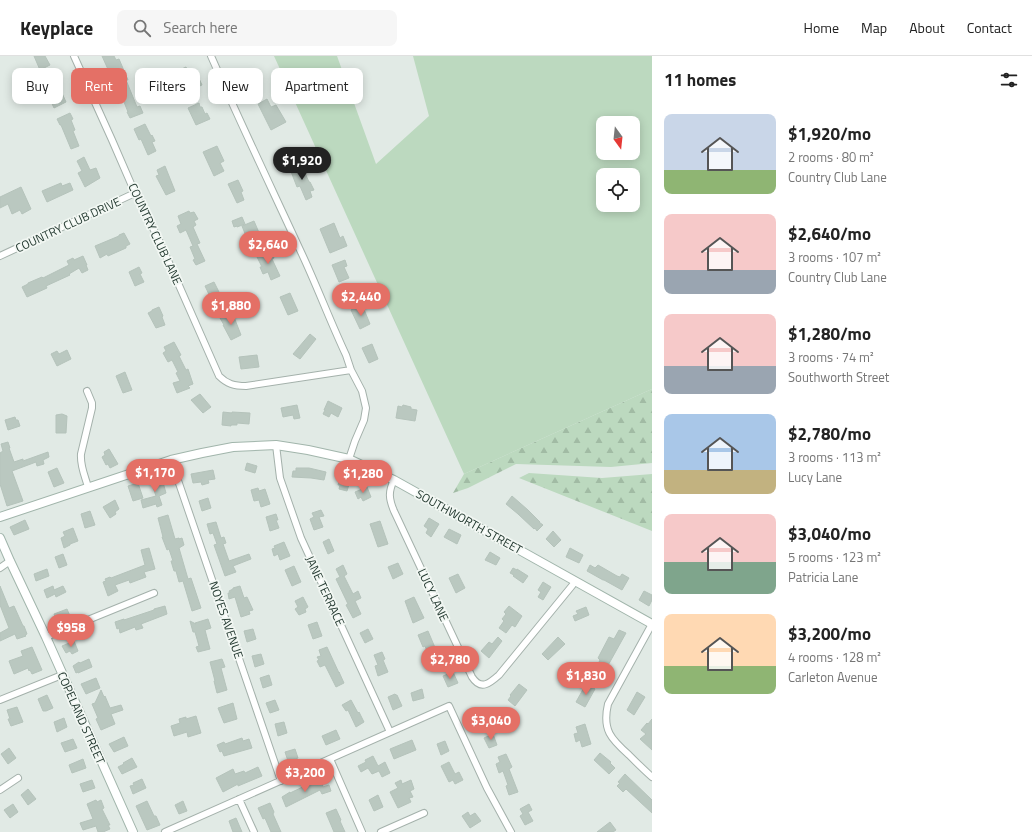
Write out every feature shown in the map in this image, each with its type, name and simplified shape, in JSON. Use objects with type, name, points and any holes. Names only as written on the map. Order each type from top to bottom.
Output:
[{"type":"street","name":"COUNTRY CLUB LANE","points":[[74,56],[135,193],[159,240],[219,376],[225,382],[237,386],[246,386],[351,370]]},
{"type":"street","points":[[211,56],[234,109],[307,265],[351,370],[362,391],[366,408],[364,420],[355,441],[350,459]]},
{"type":"street","name":"COUNTRY CLUB DRIVE","points":[[0,256],[135,193]]},
{"type":"street","points":[[87,390],[92,403],[92,408],[80,454],[80,460],[88,487]]},
{"type":"street","name":"SOUTHWORTH STREET","points":[[0,517],[171,460],[202,453],[233,447],[276,445],[308,450],[350,459],[394,480],[652,624]]},
{"type":"street","name":"JANE TERRACE","points":[[276,445],[280,478],[301,538],[390,732]]},
{"type":"street","name":"NOYES AVENUE","points":[[171,460],[280,781]]},
{"type":"street","name":"LUCY LANE","points":[[394,480],[390,491],[394,511],[472,678],[478,684],[488,684],[499,675],[575,582]]},
{"type":"street","name":"COPELAND STREET","points":[[0,538],[133,832]]},
{"type":"street","points":[[0,568],[10,561]]},
{"type":"street","points":[[46,637],[154,593]]},
{"type":"street","points":[[652,624],[608,704],[605,714],[606,724],[614,741],[652,777]]},
{"type":"street","points":[[0,700],[62,675]]},
{"type":"street","points":[[165,832],[449,706],[487,788],[511,832]]},
{"type":"street","points":[[330,759],[362,832]]},
{"type":"street","points":[[0,790],[18,778]]},
{"type":"street","points":[[239,800],[254,832]]},
{"type":"street","points":[[381,832],[424,813]]},
{"type":"green space","points":[[274,56],[337,56],[341,68],[279,68]]},
{"type":"green space","points":[[413,56],[652,56],[652,389],[464,474],[296,104],[354,104],[376,164],[429,116]]},
{"type":"green space","points":[[652,389],[652,463],[611,467],[516,464],[468,488],[453,493],[464,474]]},
{"type":"green space","points":[[529,473],[602,478],[652,474],[652,531],[519,478]]},
{"type":"building","points":[[34,56],[45,56],[50,65],[44,68],[39,68]]},
{"type":"building","points":[[102,56],[114,56],[116,60],[119,59],[123,68],[107,68]]},
{"type":"building","points":[[127,82],[135,104],[137,107],[140,106],[143,113],[130,118],[125,104],[127,104]]},
{"type":"building","points":[[63,95],[66,102],[63,104]]},
{"type":"building","points":[[267,99],[271,107],[276,105],[286,122],[271,130],[258,104],[263,104],[263,101]]},
{"type":"building","points":[[52,104],[62,104],[54,108]]},
{"type":"building","points":[[199,104],[210,119],[196,125],[188,108]]},
{"type":"building","points":[[70,113],[75,130],[73,131],[79,146],[71,149],[57,119]]},
{"type":"building","points":[[145,124],[155,141],[152,142],[156,151],[148,155],[141,139],[139,140],[134,129]]},
{"type":"building","points":[[217,146],[224,161],[220,163],[224,171],[214,176],[203,152]]},
{"type":"building","points":[[84,157],[90,170],[96,168],[100,178],[85,187],[78,173],[82,171],[77,161]]},
{"type":"building","points":[[301,164],[314,190],[310,191],[312,197],[306,200],[300,186],[297,187],[290,169]]},
{"type":"building","points":[[165,166],[175,191],[166,195],[156,176],[159,175],[157,170]]},
{"type":"building","points":[[238,180],[243,191],[241,192],[244,200],[237,203],[228,184]]},
{"type":"building","points":[[61,183],[62,186],[70,183],[73,190],[47,202],[42,191]]},
{"type":"building","points":[[21,187],[31,209],[22,214],[20,210],[12,214],[8,204],[0,208],[0,197]]},
{"type":"building","points":[[189,211],[190,213],[194,212],[198,219],[194,221],[196,225],[193,227],[200,243],[197,244],[205,261],[196,265],[193,260],[195,259],[190,247],[193,246],[186,230],[180,233],[177,226],[181,224],[178,216]]},
{"type":"building","points":[[242,217],[245,224],[234,227],[232,221]]},
{"type":"building","points":[[254,221],[260,235],[248,241],[242,226]]},
{"type":"building","points":[[334,223],[340,238],[343,236],[347,246],[330,253],[320,229]]},
{"type":"building","points":[[124,233],[130,244],[126,246],[126,248],[108,256],[107,254],[100,258],[95,246]]},
{"type":"building","points":[[270,250],[274,258],[272,259],[280,276],[271,280],[268,272],[263,274],[260,267],[262,267],[257,257]]},
{"type":"building","points":[[83,256],[88,270],[82,273],[79,268],[69,274],[70,275],[46,286],[47,288],[27,297],[22,287],[69,265],[67,261]]},
{"type":"building","points":[[345,260],[347,266],[344,267],[349,278],[339,282],[332,265]]},
{"type":"building","points":[[139,267],[142,273],[140,274],[144,282],[135,286],[129,272]]},
{"type":"building","points":[[214,282],[223,303],[215,307],[205,286]]},
{"type":"building","points":[[290,293],[298,311],[288,315],[280,297]]},
{"type":"building","points":[[361,305],[370,324],[360,329],[351,310]]},
{"type":"building","points":[[159,307],[165,325],[156,328],[148,313]]},
{"type":"building","points":[[232,312],[241,335],[231,340],[220,318]]},
{"type":"building","points":[[310,334],[316,339],[300,359],[293,354]]},
{"type":"building","points":[[174,342],[181,355],[179,356],[186,370],[188,369],[193,384],[188,386],[190,388],[177,393],[173,383],[180,381],[176,373],[178,372],[172,360],[168,362],[163,353],[166,351],[164,347]]},
{"type":"building","points":[[372,344],[378,359],[369,363],[362,348]]},
{"type":"building","points":[[67,350],[71,359],[57,366],[51,354],[57,351],[59,354]]},
{"type":"building","points":[[257,355],[259,367],[241,369],[239,357]]},
{"type":"building","points":[[125,372],[132,390],[123,393],[116,376]]},
{"type":"building","points":[[200,394],[211,407],[203,413],[191,400]]},
{"type":"building","points":[[328,401],[342,408],[338,417],[331,413],[329,417],[323,414]]},
{"type":"building","points":[[297,405],[300,418],[294,419],[293,415],[283,417],[281,408]]},
{"type":"building","points":[[403,405],[417,410],[415,421],[396,418],[398,406],[402,407]]},
{"type":"building","points":[[223,412],[250,413],[249,424],[237,423],[237,425],[231,426],[222,425]]},
{"type":"building","points":[[62,414],[67,416],[66,433],[56,433],[56,415]]},
{"type":"building","points":[[15,417],[20,426],[8,430],[5,420]]},
{"type":"building","points":[[8,442],[14,462],[23,459],[23,461],[48,452],[49,457],[43,460],[44,464],[37,466],[36,462],[12,471],[23,501],[7,506],[0,484],[0,453],[3,451],[1,444]]},
{"type":"building","points":[[109,449],[118,464],[110,468],[108,464],[106,465],[102,457],[105,455],[104,452]]},
{"type":"building","points":[[247,463],[257,466],[255,473],[245,470]]},
{"type":"building","points":[[57,468],[64,483],[54,487],[48,472]]},
{"type":"building","points":[[296,468],[309,468],[326,472],[324,480],[292,477],[293,471],[296,471]]},
{"type":"building","points":[[213,470],[215,479],[208,480],[209,483],[202,485],[201,482],[193,483],[191,474]]},
{"type":"building","points":[[161,475],[166,493],[159,496],[162,505],[157,507],[156,504],[143,508],[141,500],[156,496],[150,479]]},
{"type":"building","points":[[341,475],[351,478],[347,491],[339,489],[340,485],[338,485]]},
{"type":"building","points":[[138,483],[143,498],[133,501],[128,486]]},
{"type":"building","points":[[367,487],[371,497],[363,501],[361,497],[358,499],[355,492]]},
{"type":"building","points":[[258,488],[259,491],[265,489],[270,504],[261,507],[259,500],[254,501],[251,490]]},
{"type":"building","points":[[512,496],[543,525],[537,531],[506,504]]},
{"type":"building","points":[[208,498],[211,508],[202,511],[199,501]]},
{"type":"building","points":[[115,500],[119,509],[115,512],[116,514],[110,518],[103,507]]},
{"type":"building","points":[[321,510],[324,516],[319,517],[323,527],[314,530],[310,519],[314,517],[312,513]]},
{"type":"building","points":[[90,511],[95,525],[85,528],[81,514]]},
{"type":"building","points":[[276,514],[278,520],[276,520],[279,528],[270,531],[266,517]]},
{"type":"building","points":[[168,515],[175,539],[182,538],[184,545],[179,548],[188,579],[191,578],[201,608],[192,611],[183,581],[179,582],[176,571],[174,571],[171,561],[173,561],[169,549],[167,550],[162,537],[158,518]]},
{"type":"building","points":[[429,518],[439,524],[431,537],[426,533],[428,529],[424,526]]},
{"type":"building","points":[[25,520],[29,529],[14,535],[10,527]]},
{"type":"building","points":[[380,521],[388,544],[378,547],[370,524]]},
{"type":"building","points":[[216,522],[221,538],[224,537],[226,543],[223,544],[229,561],[249,554],[251,559],[233,566],[236,572],[225,576],[214,545],[217,544],[213,533],[210,534],[207,524]]},
{"type":"building","points":[[73,528],[78,541],[64,548],[61,538],[65,536],[63,532]]},
{"type":"building","points":[[449,529],[461,535],[457,544],[444,537]]},
{"type":"building","points":[[553,531],[561,540],[554,547],[546,539]]},
{"type":"building","points":[[329,539],[334,551],[328,554],[323,542]]},
{"type":"building","points":[[284,542],[290,556],[280,560],[278,554],[274,556],[272,549],[275,548],[274,546]]},
{"type":"building","points":[[149,548],[155,569],[144,572],[146,577],[130,583],[129,580],[115,585],[118,591],[108,596],[103,582],[106,581],[105,579],[145,565],[141,550]]},
{"type":"building","points":[[570,548],[583,555],[579,563],[566,557]]},
{"type":"building","points":[[490,552],[500,558],[496,565],[485,560]]},
{"type":"building","points":[[63,554],[67,565],[59,568],[55,557]]},
{"type":"building","points":[[398,563],[403,574],[393,579],[388,567]]},
{"type":"building","points":[[343,565],[347,574],[344,576],[353,594],[358,591],[361,598],[355,601],[361,614],[353,618],[346,605],[348,604],[336,579],[340,577],[336,569]]},
{"type":"building","points":[[590,565],[595,568],[598,565],[617,576],[620,577],[622,574],[629,578],[622,590],[587,571]]},
{"type":"building","points":[[294,566],[301,582],[292,586],[285,570]]},
{"type":"building","points":[[513,568],[528,576],[523,583],[510,573]]},
{"type":"building","points":[[47,569],[49,576],[36,581],[34,574]]},
{"type":"building","points":[[458,574],[465,588],[456,593],[449,578]]},
{"type":"building","points":[[543,582],[551,587],[543,600],[538,597],[541,592],[538,590]]},
{"type":"building","points":[[0,586],[9,608],[14,606],[24,626],[27,634],[25,635],[26,636],[17,639],[15,634],[0,641],[0,633],[9,628],[0,605]]},
{"type":"building","points":[[53,586],[54,590],[63,586],[66,592],[56,597],[55,594],[47,598],[44,590]]},
{"type":"building","points":[[240,586],[244,598],[247,597],[253,610],[249,611],[250,614],[241,617],[235,597],[229,599],[228,593],[230,593],[229,591],[233,588]]},
{"type":"building","points":[[644,591],[652,595],[652,600],[649,606],[639,600]]},
{"type":"building","points":[[303,597],[308,607],[305,609],[306,612],[299,615],[295,609],[298,607],[295,601]]},
{"type":"building","points":[[414,597],[424,618],[413,623],[405,601]]},
{"type":"building","points":[[165,606],[167,614],[141,624],[143,628],[136,630],[135,627],[120,633],[119,628],[117,629],[115,622]]},
{"type":"building","points":[[509,606],[522,616],[515,627],[512,625],[506,633],[499,628],[504,621],[502,619],[506,614],[504,612]]},
{"type":"building","points":[[586,607],[589,615],[575,621],[573,616],[578,614],[576,611]]},
{"type":"building","points":[[67,609],[70,616],[57,622],[54,614]]},
{"type":"building","points":[[208,619],[211,628],[205,630],[210,649],[198,652],[196,647],[199,646],[190,621],[196,624],[195,623]]},
{"type":"building","points":[[317,622],[322,636],[313,639],[308,625]]},
{"type":"building","points":[[253,629],[256,639],[247,642],[244,631]]},
{"type":"building","points":[[368,629],[373,639],[365,643],[360,633]]},
{"type":"building","points":[[619,630],[626,633],[601,678],[593,674],[600,660],[598,658],[609,637],[614,639]]},
{"type":"building","points":[[428,631],[436,650],[428,654],[418,635]]},
{"type":"building","points":[[498,637],[502,641],[489,658],[481,651],[489,642],[492,644]]},
{"type":"building","points":[[558,637],[565,644],[548,660],[542,654]]},
{"type":"building","points":[[74,641],[78,651],[72,654],[70,651],[66,653],[62,646]]},
{"type":"building","points":[[32,647],[42,670],[32,674],[28,668],[14,674],[9,661],[23,656],[21,651]]},
{"type":"building","points":[[327,647],[344,683],[336,687],[325,665],[320,667],[317,661],[319,660],[317,657],[321,656],[319,650]]},
{"type":"building","points":[[382,652],[385,659],[383,660],[388,672],[378,676],[375,666],[378,665],[374,655]]},
{"type":"building","points":[[261,654],[264,664],[255,667],[252,656]]},
{"type":"building","points":[[89,659],[92,667],[76,673],[73,666],[79,662],[80,663]]},
{"type":"building","points":[[222,659],[225,667],[221,668],[227,690],[217,693],[210,662]]},
{"type":"building","points":[[453,672],[458,683],[448,687],[443,676]]},
{"type":"building","points":[[269,675],[272,685],[263,688],[260,678]]},
{"type":"building","points":[[96,678],[100,688],[86,694],[81,684]]},
{"type":"building","points":[[519,684],[527,690],[515,706],[508,700]]},
{"type":"building","points":[[586,684],[595,689],[585,707],[576,702]]},
{"type":"building","points":[[422,689],[424,698],[413,701],[411,693]]},
{"type":"building","points":[[101,690],[110,708],[121,705],[123,710],[111,714],[115,724],[101,730],[92,704],[95,703]]},
{"type":"building","points":[[637,692],[645,697],[634,715],[627,710]]},
{"type":"building","points":[[395,694],[397,695],[402,706],[393,710],[388,697]]},
{"type":"building","points":[[47,695],[53,708],[43,711],[38,699]]},
{"type":"building","points":[[275,700],[279,710],[270,713],[266,703]]},
{"type":"building","points":[[351,700],[364,722],[356,727],[348,710],[346,711],[342,705]]},
{"type":"building","points":[[233,703],[237,719],[224,723],[218,708]]},
{"type":"building","points":[[17,707],[23,722],[11,726],[8,719],[10,719],[7,710]]},
{"type":"building","points":[[488,709],[493,717],[478,726],[473,716]]},
{"type":"building","points":[[196,716],[201,733],[188,737],[187,732],[174,736],[171,726],[180,723],[179,719],[186,717],[186,719]]},
{"type":"building","points":[[64,718],[67,727],[57,732],[54,722]]},
{"type":"building","points":[[652,719],[652,750],[640,739],[646,734],[641,730]]},
{"type":"building","points":[[284,722],[287,733],[278,736],[275,724]]},
{"type":"building","points":[[585,724],[591,744],[582,747],[580,740],[576,742],[574,734],[578,733],[576,727]]},
{"type":"building","points":[[336,730],[340,739],[326,745],[322,736]]},
{"type":"building","points":[[493,734],[497,745],[489,748],[484,738]]},
{"type":"building","points":[[124,737],[128,746],[114,752],[109,744]]},
{"type":"building","points":[[242,738],[243,741],[249,739],[252,748],[224,756],[222,751],[220,752],[217,745]]},
{"type":"building","points":[[73,739],[77,748],[65,752],[61,743]]},
{"type":"building","points":[[412,740],[416,750],[394,759],[390,749]]},
{"type":"building","points":[[445,741],[449,751],[441,755],[437,744]]},
{"type":"building","points":[[9,748],[16,758],[8,764],[1,754]]},
{"type":"building","points":[[295,749],[298,758],[288,761],[285,752]]},
{"type":"building","points":[[600,753],[611,762],[610,763],[615,768],[609,774],[594,760]]},
{"type":"building","points":[[506,754],[512,767],[509,769],[518,792],[509,795],[506,786],[508,785],[503,771],[499,773],[496,764],[500,762],[498,757]]},
{"type":"building","points":[[373,756],[378,766],[385,762],[390,773],[382,777],[379,771],[372,774],[368,768],[361,772],[358,766]]},
{"type":"building","points":[[132,758],[137,767],[122,774],[118,767]]},
{"type":"building","points":[[83,759],[86,768],[72,773],[69,765]]},
{"type":"building","points":[[449,762],[455,774],[459,772],[463,780],[455,784],[453,780],[449,782],[441,766]]},
{"type":"building","points":[[258,767],[262,776],[238,786],[238,784],[223,792],[216,778],[233,769],[235,774],[244,771],[245,773]]},
{"type":"building","points":[[625,774],[652,800],[652,813],[626,789],[623,792],[617,786],[620,783],[618,782]]},
{"type":"building","points":[[142,779],[146,788],[133,794],[130,786]]},
{"type":"building","points":[[92,780],[95,788],[83,792],[80,784]]},
{"type":"building","points":[[321,780],[323,787],[329,785],[331,791],[322,794],[320,790],[286,807],[282,797],[290,792]]},
{"type":"building","points":[[401,780],[402,784],[411,780],[414,789],[410,791],[413,797],[409,798],[411,802],[398,808],[390,792],[398,788],[395,783]]},
{"type":"building","points":[[28,789],[36,799],[28,805],[21,795]]},
{"type":"building","points":[[378,795],[383,807],[374,811],[369,800]]},
{"type":"building","points":[[96,800],[97,802],[101,800],[104,808],[102,809],[110,825],[108,825],[110,829],[103,832],[98,832],[96,826],[83,830],[80,823],[93,819],[87,804]]},
{"type":"building","points":[[147,801],[160,825],[147,830],[136,806]]},
{"type":"building","points":[[183,801],[187,811],[179,814],[175,805]]},
{"type":"building","points":[[270,803],[281,832],[271,832],[265,818],[263,819],[258,808]]},
{"type":"building","points":[[13,804],[18,812],[10,818],[4,810]]},
{"type":"building","points":[[529,804],[532,810],[528,812],[533,821],[525,825],[520,816],[523,814],[520,809]]},
{"type":"building","points":[[336,809],[345,832],[334,832],[326,813]]},
{"type":"building","points":[[468,812],[470,816],[475,813],[481,821],[470,828],[462,816]]},
{"type":"building","points":[[236,818],[242,832],[233,832],[229,821]]},
{"type":"building","points":[[610,822],[616,830],[613,832],[597,832]]}]
